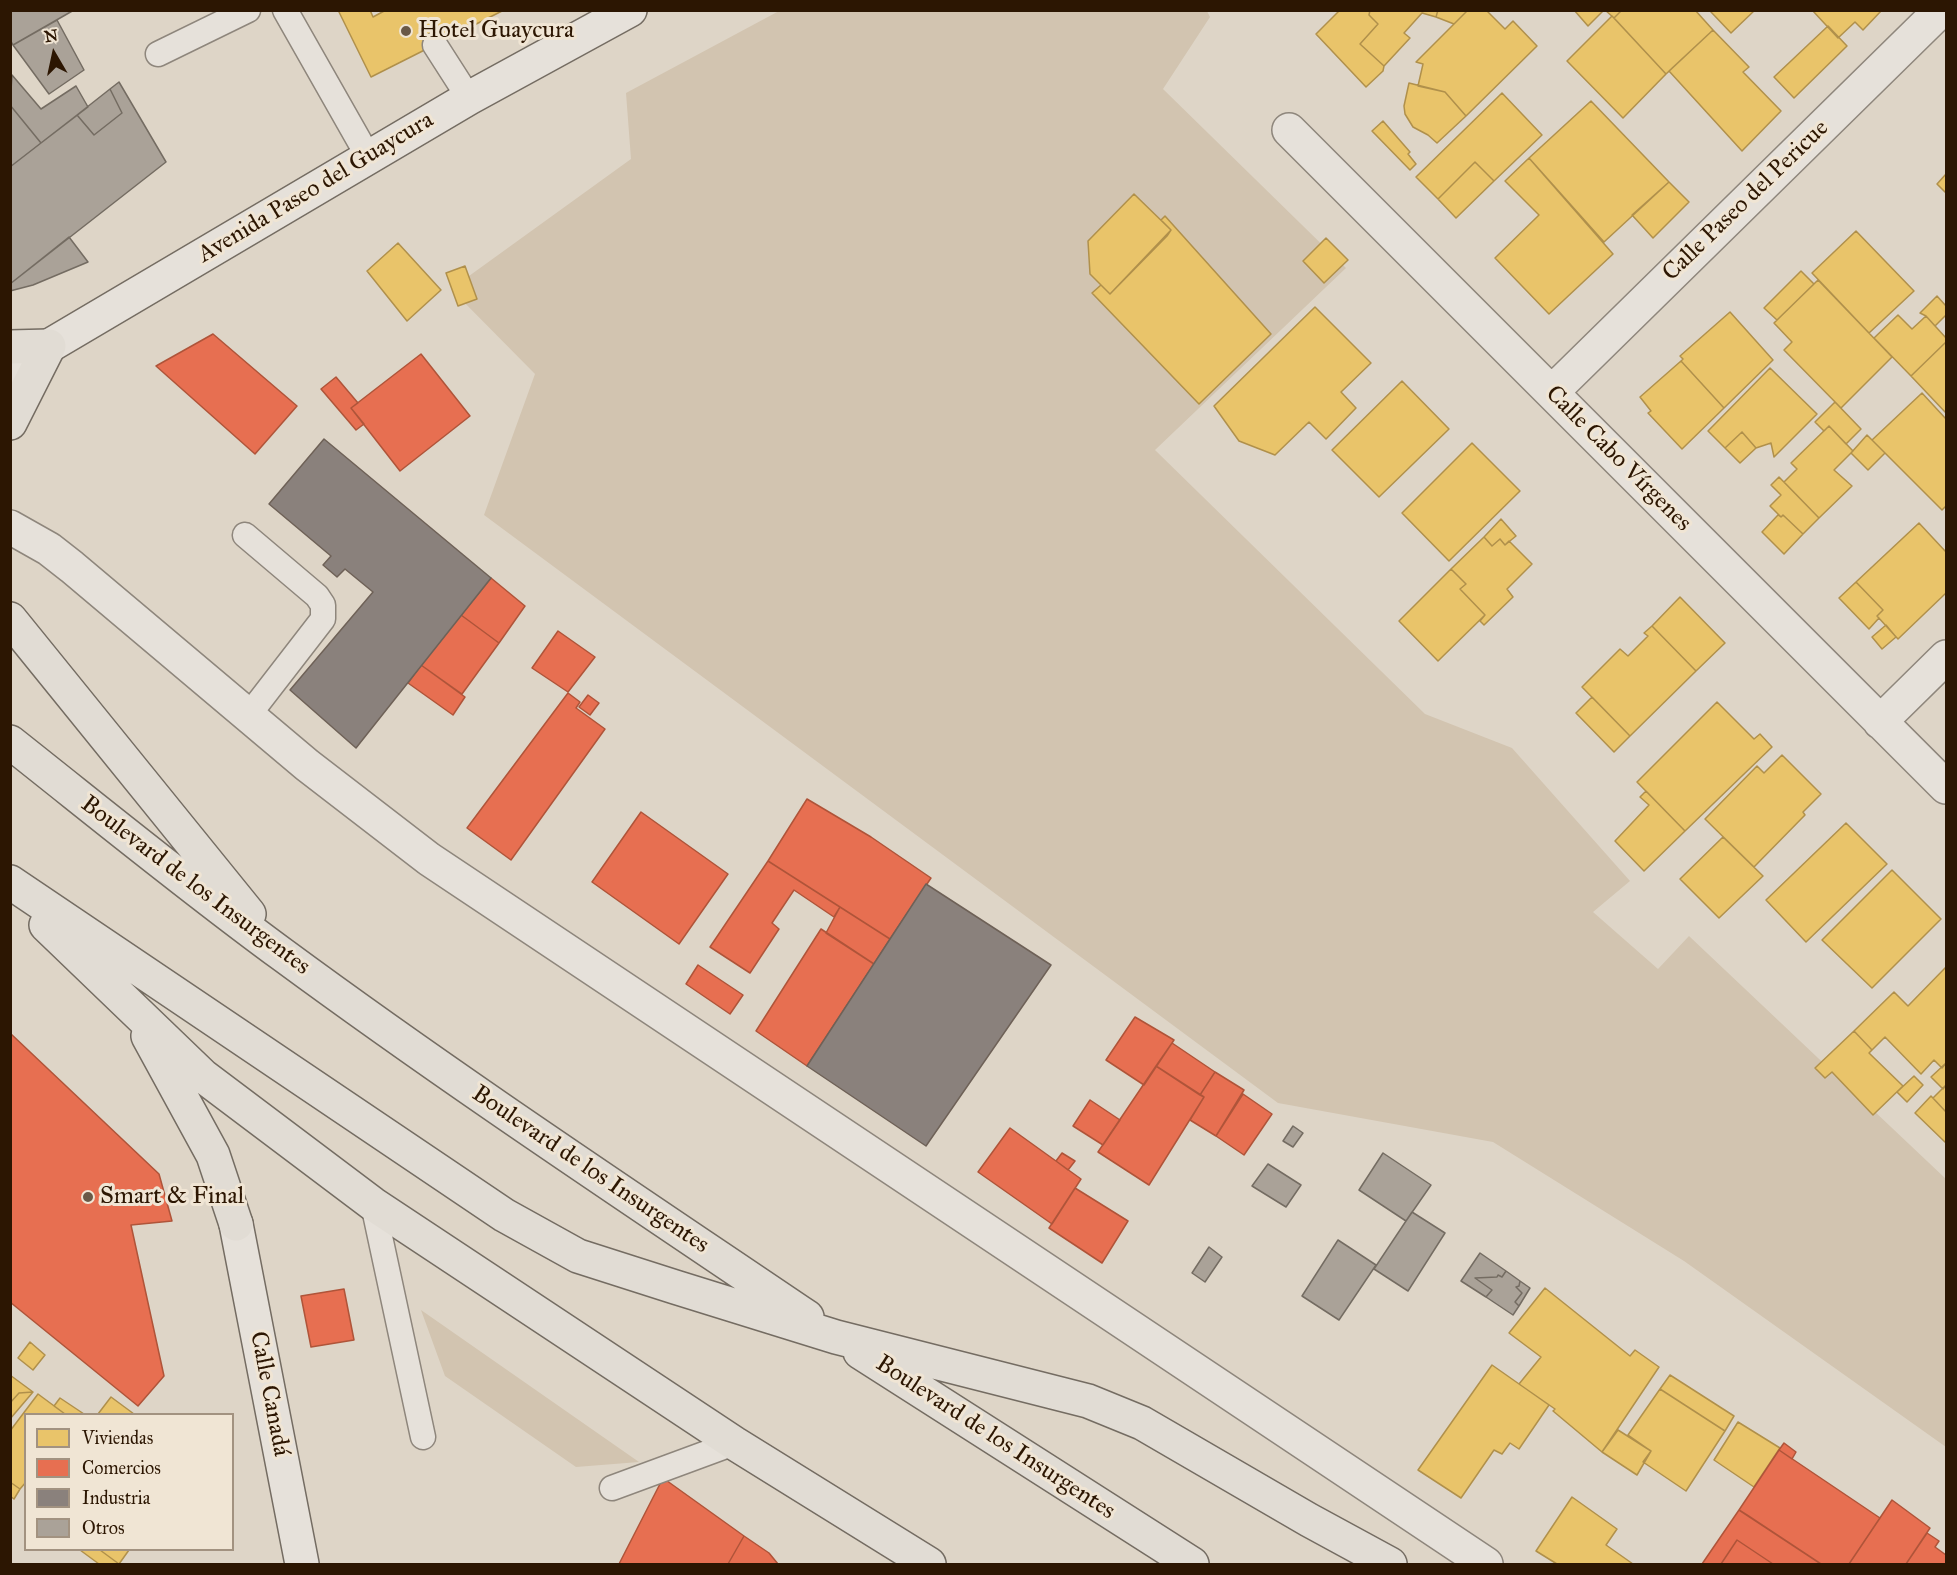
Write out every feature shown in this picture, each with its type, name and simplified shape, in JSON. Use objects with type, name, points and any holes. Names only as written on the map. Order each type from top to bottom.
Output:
[{"type":"main road","points":[[10,347],[49,346],[10,423]]},
{"type":"main road","points":[[10,619],[282,955]]},
{"type":"main road","name":"Boulevard de los Insurgentes","points":[[10,742],[282,955],[472,1090],[836,1337],[1192,1564]]},
{"type":"main road","points":[[10,882],[504,1215],[578,1256],[836,1337],[1088,1401],[1142,1423],[1390,1564]]},
{"type":"main road","points":[[10,890],[203,1076],[373,1204],[734,1443],[929,1564]]},
{"type":"main road","points":[[132,1008],[213,1155],[236,1224]]},
{"type":"street","name":"Avenida Paseo del Guaycura","points":[[10,378],[49,346],[468,98],[630,10]]},
{"type":"street","name":"Calle Paseo del Pericue","points":[[1552,392],[1941,10]]},
{"type":"street","name":"Calle Cabo Vírgenes","points":[[1289,130],[1947,787]]},
{"type":"street","points":[[10,527],[49,549],[72,567],[307,765],[429,860],[1486,1564]]},
{"type":"street","points":[[1880,722],[1947,657]]},
{"type":"street","name":"Calle Canadá","points":[[236,1224],[302,1564]]},
{"type":"lane","points":[[159,54],[248,10]]},
{"type":"lane","points":[[285,10],[369,158]]},
{"type":"lane","points":[[435,45],[468,98]]},
{"type":"lane","points":[[245,535],[317,596],[323,605],[323,619],[248,716]]},
{"type":"lane","points":[[373,1204],[423,1437]]},
{"type":"lane","points":[[612,1488],[734,1443]]},
{"type":"shaded area","points":[[779,11],[1207,11],[1210,17],[1163,89],[1346,268],[1155,450],[1425,714],[1512,748],[1630,881],[1593,912],[1658,969],[1689,936],[1946,1179],[1946,1447],[1684,1261],[1493,1142],[1278,1103],[484,515],[535,374],[451,289],[631,159],[626,93]]},
{"type":"shaded area","points":[[421,1310],[639,1462],[576,1467],[445,1376]]},
{"type":"building: Viviendas","name":"Hotel Guaycura","points":[[338,10],[370,10],[373,17],[386,10],[504,10],[371,77]]},
{"type":"building: Viviendas","points":[[1340,10],[1370,10],[1369,15],[1378,24],[1360,44],[1384,66],[1383,71],[1366,87],[1316,34]]},
{"type":"building: Viviendas","points":[[1370,10],[1438,10],[1436,17],[1422,13],[1404,33],[1410,38],[1384,66],[1360,44],[1378,24],[1369,15]]},
{"type":"building: Viviendas","points":[[1438,10],[1468,10],[1454,24],[1436,17]]},
{"type":"building: Viviendas","points":[[1468,10],[1486,10],[1505,29],[1513,21],[1537,46],[1466,116],[1445,92],[1418,86],[1423,64],[1416,62]]},
{"type":"building: Viviendas","points":[[1574,10],[1604,10],[1588,26]]},
{"type":"building: Viviendas","points":[[1605,10],[1622,10],[1614,18]]},
{"type":"building: Viviendas","points":[[1622,10],[1695,10],[1713,30],[1666,74],[1614,18]]},
{"type":"building: Viviendas","points":[[1713,10],[1755,10],[1731,33],[1711,12]]},
{"type":"building: Viviendas","points":[[1812,10],[1882,10],[1863,30],[1855,22],[1838,38]]},
{"type":"building: Viviendas","points":[[1612,16],[1666,74],[1623,118],[1567,61]]},
{"type":"building: Viviendas","points":[[1828,26],[1847,46],[1794,98],[1774,77]]},
{"type":"building: Viviendas","points":[[1713,30],[1749,67],[1743,72],[1781,111],[1742,151],[1669,71]]},
{"type":"building: Viviendas","points":[[1409,83],[1445,92],[1466,116],[1437,143],[1413,127],[1405,114],[1404,106]]},
{"type":"building: Viviendas","points":[[1502,93],[1542,135],[1494,181],[1475,162],[1438,199],[1416,177]]},
{"type":"building: Viviendas","points":[[1591,101],[1669,182],[1604,242],[1529,158]]},
{"type":"building: Viviendas","points":[[1383,121],[1410,152],[1408,154],[1416,164],[1410,170],[1372,131]]},
{"type":"building: Viviendas","points":[[1529,158],[1613,254],[1549,314],[1495,258],[1539,215],[1505,181]]},
{"type":"building: Viviendas","points":[[1475,162],[1494,181],[1456,218],[1438,199]]},
{"type":"building: Viviendas","points":[[1946,174],[1946,193],[1937,184]]},
{"type":"building: Viviendas","points":[[1669,182],[1689,202],[1653,238],[1632,215]]},
{"type":"building: Viviendas","points":[[1134,194],[1171,230],[1110,294],[1090,274],[1088,241]]},
{"type":"building: Viviendas","points":[[1165,216],[1271,334],[1199,404],[1092,293],[1101,285],[1110,294],[1167,236],[1171,230],[1161,220]]},
{"type":"building: Viviendas","points":[[1856,231],[1914,291],[1869,333],[1812,273]]},
{"type":"building: Viviendas","points":[[1326,238],[1348,260],[1324,283],[1303,261]]},
{"type":"building: Viviendas","points":[[398,243],[441,290],[407,321],[367,271]]},
{"type":"building: Viviendas","points":[[465,266],[477,299],[458,306],[446,273]]},
{"type":"building: Viviendas","points":[[1801,271],[1814,284],[1777,320],[1764,308]]},
{"type":"building: Viviendas","points":[[1818,280],[1892,357],[1841,408],[1784,350],[1792,342],[1774,323]]},
{"type":"building: Viviendas","points":[[1937,296],[1946,306],[1946,315],[1935,326],[1920,313]]},
{"type":"building: Viviendas","points":[[1315,307],[1371,363],[1341,392],[1356,408],[1326,439],[1309,422],[1275,455],[1239,441],[1214,406]]},
{"type":"building: Viviendas","points":[[1730,312],[1773,360],[1724,408],[1681,361],[1683,359],[1680,356]]},
{"type":"building: Viviendas","points":[[1898,315],[1912,329],[1926,316],[1946,338],[1946,342],[1911,376],[1874,338]]},
{"type":"building: Viviendas","points":[[1946,342],[1946,413],[1911,376]]},
{"type":"building: Viviendas","points":[[1681,361],[1724,408],[1682,449],[1648,413],[1651,411],[1640,397]]},
{"type":"building: Viviendas","points":[[1770,368],[1817,414],[1774,457],[1771,443],[1756,448],[1742,432],[1725,448],[1708,431]]},
{"type":"building: Viviendas","points":[[1402,381],[1449,429],[1379,497],[1332,450]]},
{"type":"building: Viviendas","points":[[1922,393],[1946,419],[1946,506],[1942,510],[1872,440]]},
{"type":"building: Viviendas","points":[[1835,402],[1861,429],[1846,444],[1829,426],[1824,431],[1815,422]]},
{"type":"building: Viviendas","points":[[1829,426],[1853,451],[1834,470],[1852,486],[1819,518],[1784,482],[1797,469],[1791,463]]},
{"type":"building: Viviendas","points":[[1742,432],[1756,448],[1740,463],[1725,448]]},
{"type":"building: Viviendas","points":[[1867,435],[1885,453],[1868,470],[1851,453]]},
{"type":"building: Viviendas","points":[[1472,443],[1520,491],[1449,561],[1402,513]]},
{"type":"building: Viviendas","points":[[1779,477],[1819,518],[1803,534],[1770,506],[1781,495],[1771,485]]},
{"type":"building: Viviendas","points":[[1778,515],[1781,517],[1783,515],[1803,534],[1784,554],[1762,532]]},
{"type":"building: Viviendas","points":[[1501,519],[1516,536],[1505,545],[1500,539],[1492,546],[1484,537]]},
{"type":"building: Viviendas","points":[[1919,523],[1946,552],[1946,593],[1898,639],[1877,616],[1883,610],[1856,582]]},
{"type":"building: Viviendas","points":[[1484,537],[1492,546],[1500,539],[1505,545],[1509,541],[1532,564],[1507,589],[1513,597],[1484,625],[1480,621],[1485,615],[1460,589],[1466,584],[1451,569]]},
{"type":"building: Viviendas","points":[[1451,569],[1466,584],[1460,589],[1485,615],[1438,661],[1399,621]]},
{"type":"building: Viviendas","points":[[1856,582],[1883,610],[1869,629],[1839,598]]},
{"type":"building: Viviendas","points":[[1680,597],[1725,643],[1696,671],[1652,626]]},
{"type":"building: Viviendas","points":[[1886,625],[1896,637],[1882,649],[1872,637]]},
{"type":"building: Viviendas","points":[[1652,626],[1696,671],[1630,736],[1582,687],[1620,649],[1628,656],[1648,636],[1644,633]]},
{"type":"building: Viviendas","points":[[1592,697],[1630,736],[1614,752],[1576,713]]},
{"type":"building: Viviendas","points":[[1717,702],[1754,739],[1760,734],[1772,747],[1685,831],[1637,782]]},
{"type":"building: Viviendas","points":[[1782,755],[1821,794],[1803,812],[1805,815],[1754,867],[1705,819],[1757,766],[1764,773]]},
{"type":"building: Viviendas","points":[[1646,791],[1685,831],[1644,871],[1615,841],[1649,805],[1640,797]]},
{"type":"building: Viviendas","points":[[1846,823],[1887,864],[1806,942],[1766,900]]},
{"type":"building: Viviendas","points":[[1723,837],[1763,876],[1719,918],[1680,879]]},
{"type":"building: Viviendas","points":[[1892,870],[1941,919],[1872,988],[1822,940]]},
{"type":"building: Viviendas","points":[[1946,967],[1946,1063],[1942,1068],[1934,1060],[1921,1074],[1885,1037],[1872,1050],[1854,1031],[1894,992],[1908,1006]]},
{"type":"building: Viviendas","points":[[1854,1031],[1872,1050],[1869,1053],[1903,1086],[1873,1115],[1832,1072],[1825,1078],[1815,1068]]},
{"type":"building: Viviendas","points":[[1946,1063],[1946,1085],[1943,1089],[1931,1077]]},
{"type":"building: Viviendas","points":[[1914,1076],[1923,1085],[1907,1102],[1897,1092]]},
{"type":"building: Viviendas","points":[[1946,1085],[1946,1112],[1933,1098]]},
{"type":"building: Viviendas","points":[[1931,1096],[1946,1112],[1946,1143],[1915,1113]]},
{"type":"building: Viviendas","points":[[1545,1288],[1630,1356],[1635,1350],[1659,1367],[1602,1452],[1553,1411],[1555,1409],[1519,1384],[1541,1357],[1509,1333]]},
{"type":"building: Viviendas","points":[[30,1342],[45,1355],[33,1370],[18,1358]]},
{"type":"building: Viviendas","points":[[1492,1365],[1549,1405],[1519,1449],[1510,1443],[1502,1454],[1494,1450],[1461,1498],[1418,1470]]},
{"type":"building: Viviendas","points":[[10,1375],[33,1392],[19,1393],[10,1403]]},
{"type":"building: Viviendas","points":[[1670,1375],[1734,1416],[1725,1431],[1660,1389]]},
{"type":"building: Viviendas","points":[[1660,1389],[1725,1431],[1686,1491],[1643,1462],[1651,1451],[1628,1435]]},
{"type":"building: Viviendas","points":[[33,1392],[10,1419],[10,1403],[19,1393]]},
{"type":"building: Viviendas","points":[[38,1394],[64,1413],[24,1413],[24,1484],[20,1489],[10,1482],[10,1431]]},
{"type":"building: Viviendas","points":[[111,1397],[133,1413],[99,1413]]},
{"type":"building: Viviendas","points":[[60,1398],[82,1413],[64,1413],[54,1406]]},
{"type":"building: Viviendas","points":[[1738,1422],[1780,1448],[1754,1487],[1714,1460]]},
{"type":"building: Viviendas","points":[[1618,1430],[1651,1451],[1637,1475],[1602,1452]]},
{"type":"building: Viviendas","points":[[10,1482],[20,1489],[14,1499],[10,1496]]},
{"type":"building: Viviendas","points":[[1572,1497],[1617,1529],[1606,1545],[1633,1564],[1557,1564],[1536,1551]]},
{"type":"building: Viviendas","points":[[81,1551],[101,1551],[119,1564],[99,1564]]},
{"type":"building: Viviendas","points":[[101,1551],[128,1551],[119,1564]]},
{"type":"building: Comercios","points":[[213,334],[297,406],[255,454],[156,366]]},
{"type":"building: Comercios","points":[[421,354],[470,416],[400,471],[351,408]]},
{"type":"building: Comercios","points":[[336,377],[358,403],[351,408],[364,424],[356,430],[321,389]]},
{"type":"building: Comercios","points":[[491,578],[525,606],[499,643],[461,615]]},
{"type":"building: Comercios","points":[[461,615],[499,643],[462,694],[421,665]]},
{"type":"building: Comercios","points":[[558,631],[595,657],[568,692],[532,668]]},
{"type":"building: Comercios","points":[[421,665],[465,697],[453,715],[408,683]]},
{"type":"building: Comercios","points":[[568,693],[580,702],[576,708],[605,729],[511,860],[467,828]]},
{"type":"building: Comercios","points":[[588,695],[599,703],[590,715],[579,707]]},
{"type":"building: Comercios","points":[[807,799],[871,837],[931,878],[890,939],[768,861]]},
{"type":"building: Comercios","points":[[641,812],[728,874],[679,944],[592,882]]},
{"type":"building: Comercios","points":[[768,861],[840,907],[834,917],[794,890],[772,923],[779,929],[750,973],[710,947]]},
{"type":"building: Comercios","points":[[840,907],[890,939],[874,964],[826,933]]},
{"type":"building: Comercios","points":[[821,929],[874,964],[807,1066],[756,1031]]},
{"type":"building: Comercios","points":[[698,965],[743,995],[730,1014],[686,984]]},
{"type":"building: Comercios","points":[[1135,1017],[1174,1040],[1144,1085],[1106,1060]]},
{"type":"building: Comercios","name":"Smart & Final","points":[[10,1033],[159,1174],[172,1221],[131,1225],[164,1376],[138,1406],[10,1302]]},
{"type":"building: Comercios","points":[[1172,1043],[1215,1072],[1200,1095],[1156,1066]]},
{"type":"building: Comercios","points":[[1156,1066],[1204,1097],[1149,1185],[1098,1152]]},
{"type":"building: Comercios","points":[[1215,1072],[1244,1090],[1216,1136],[1190,1120],[1204,1097],[1200,1095]]},
{"type":"building: Comercios","points":[[1243,1094],[1272,1114],[1244,1155],[1216,1136]]},
{"type":"building: Comercios","points":[[1090,1100],[1120,1120],[1103,1145],[1073,1126]]},
{"type":"building: Comercios","points":[[1010,1128],[1081,1179],[1052,1224],[978,1172]]},
{"type":"building: Comercios","points":[[1062,1153],[1075,1161],[1068,1170],[1056,1161]]},
{"type":"building: Comercios","points":[[1075,1188],[1128,1221],[1102,1263],[1049,1228]]},
{"type":"building: Comercios","points":[[344,1289],[354,1340],[311,1347],[301,1296]]},
{"type":"building: Comercios","points":[[1784,1443],[1796,1452],[1792,1459],[1779,1450]]},
{"type":"building: Comercios","points":[[1779,1450],[1880,1518],[1849,1564],[1821,1564],[1739,1510]]},
{"type":"building: Comercios","points":[[663,1478],[744,1536],[728,1564],[619,1564]]},
{"type":"building: Comercios","points":[[1892,1500],[1930,1528],[1906,1564],[1849,1564]]},
{"type":"building: Comercios","points":[[1739,1510],[1821,1564],[1773,1564],[1737,1540],[1721,1564],[1702,1564]]},
{"type":"building: Comercios","points":[[1927,1533],[1939,1541],[1935,1547],[1946,1555],[1946,1564],[1906,1564]]},
{"type":"building: Comercios","points":[[744,1536],[769,1553],[778,1564],[728,1564]]},
{"type":"building: Comercios","points":[[1737,1540],[1773,1564],[1721,1564]]},
{"type":"building: Industria","points":[[324,439],[491,578],[356,748],[290,690],[373,592],[345,569],[337,577],[323,565],[331,556],[269,504]]},
{"type":"building: Industria","points":[[926,884],[1051,965],[926,1146],[807,1066]]},
{"type":"building: Otros","points":[[10,10],[74,10],[13,45],[10,40]]},
{"type":"building: Otros","points":[[57,20],[84,70],[49,94],[13,45]]},
{"type":"building: Otros","points":[[12,75],[41,109],[76,86],[88,107],[41,143],[10,105]]},
{"type":"building: Otros","points":[[119,82],[166,162],[10,284],[10,167],[77,115],[94,135],[122,113],[110,89]]},
{"type":"building: Otros","points":[[110,89],[122,113],[94,135],[77,115]]},
{"type":"building: Otros","points":[[10,105],[41,143],[10,167]]},
{"type":"building: Otros","points":[[69,237],[88,262],[33,285],[10,291],[10,284]]},
{"type":"building: Otros","points":[[1293,1126],[1303,1133],[1293,1147],[1283,1141]]},
{"type":"building: Otros","points":[[1383,1153],[1431,1185],[1406,1221],[1359,1190]]},
{"type":"building: Otros","points":[[1268,1164],[1301,1185],[1286,1207],[1252,1186]]},
{"type":"building: Otros","points":[[1412,1212],[1445,1233],[1408,1291],[1374,1269]]},
{"type":"building: Otros","points":[[1338,1240],[1376,1265],[1339,1320],[1302,1296]]},
{"type":"building: Otros","points":[[1209,1247],[1222,1257],[1205,1282],[1192,1273]]},
{"type":"building: Otros","points":[[1480,1253],[1506,1271],[1502,1277],[1498,1275],[1497,1277],[1475,1278],[1492,1290],[1486,1297],[1461,1281]]},
{"type":"building: Otros","points":[[1506,1271],[1520,1281],[1519,1286],[1516,1287],[1522,1293],[1515,1302],[1519,1306],[1513,1315],[1486,1297],[1492,1290],[1475,1278],[1497,1277],[1498,1275],[1502,1277]]},
{"type":"building: Otros","points":[[1520,1281],[1530,1288],[1519,1306],[1515,1302],[1522,1293],[1516,1287],[1519,1286]]},
{"type":"place","name":"Hotel Guaycura","points":[[406,31]]},
{"type":"place","name":"Smart & Final","points":[[88,1197]]}]
